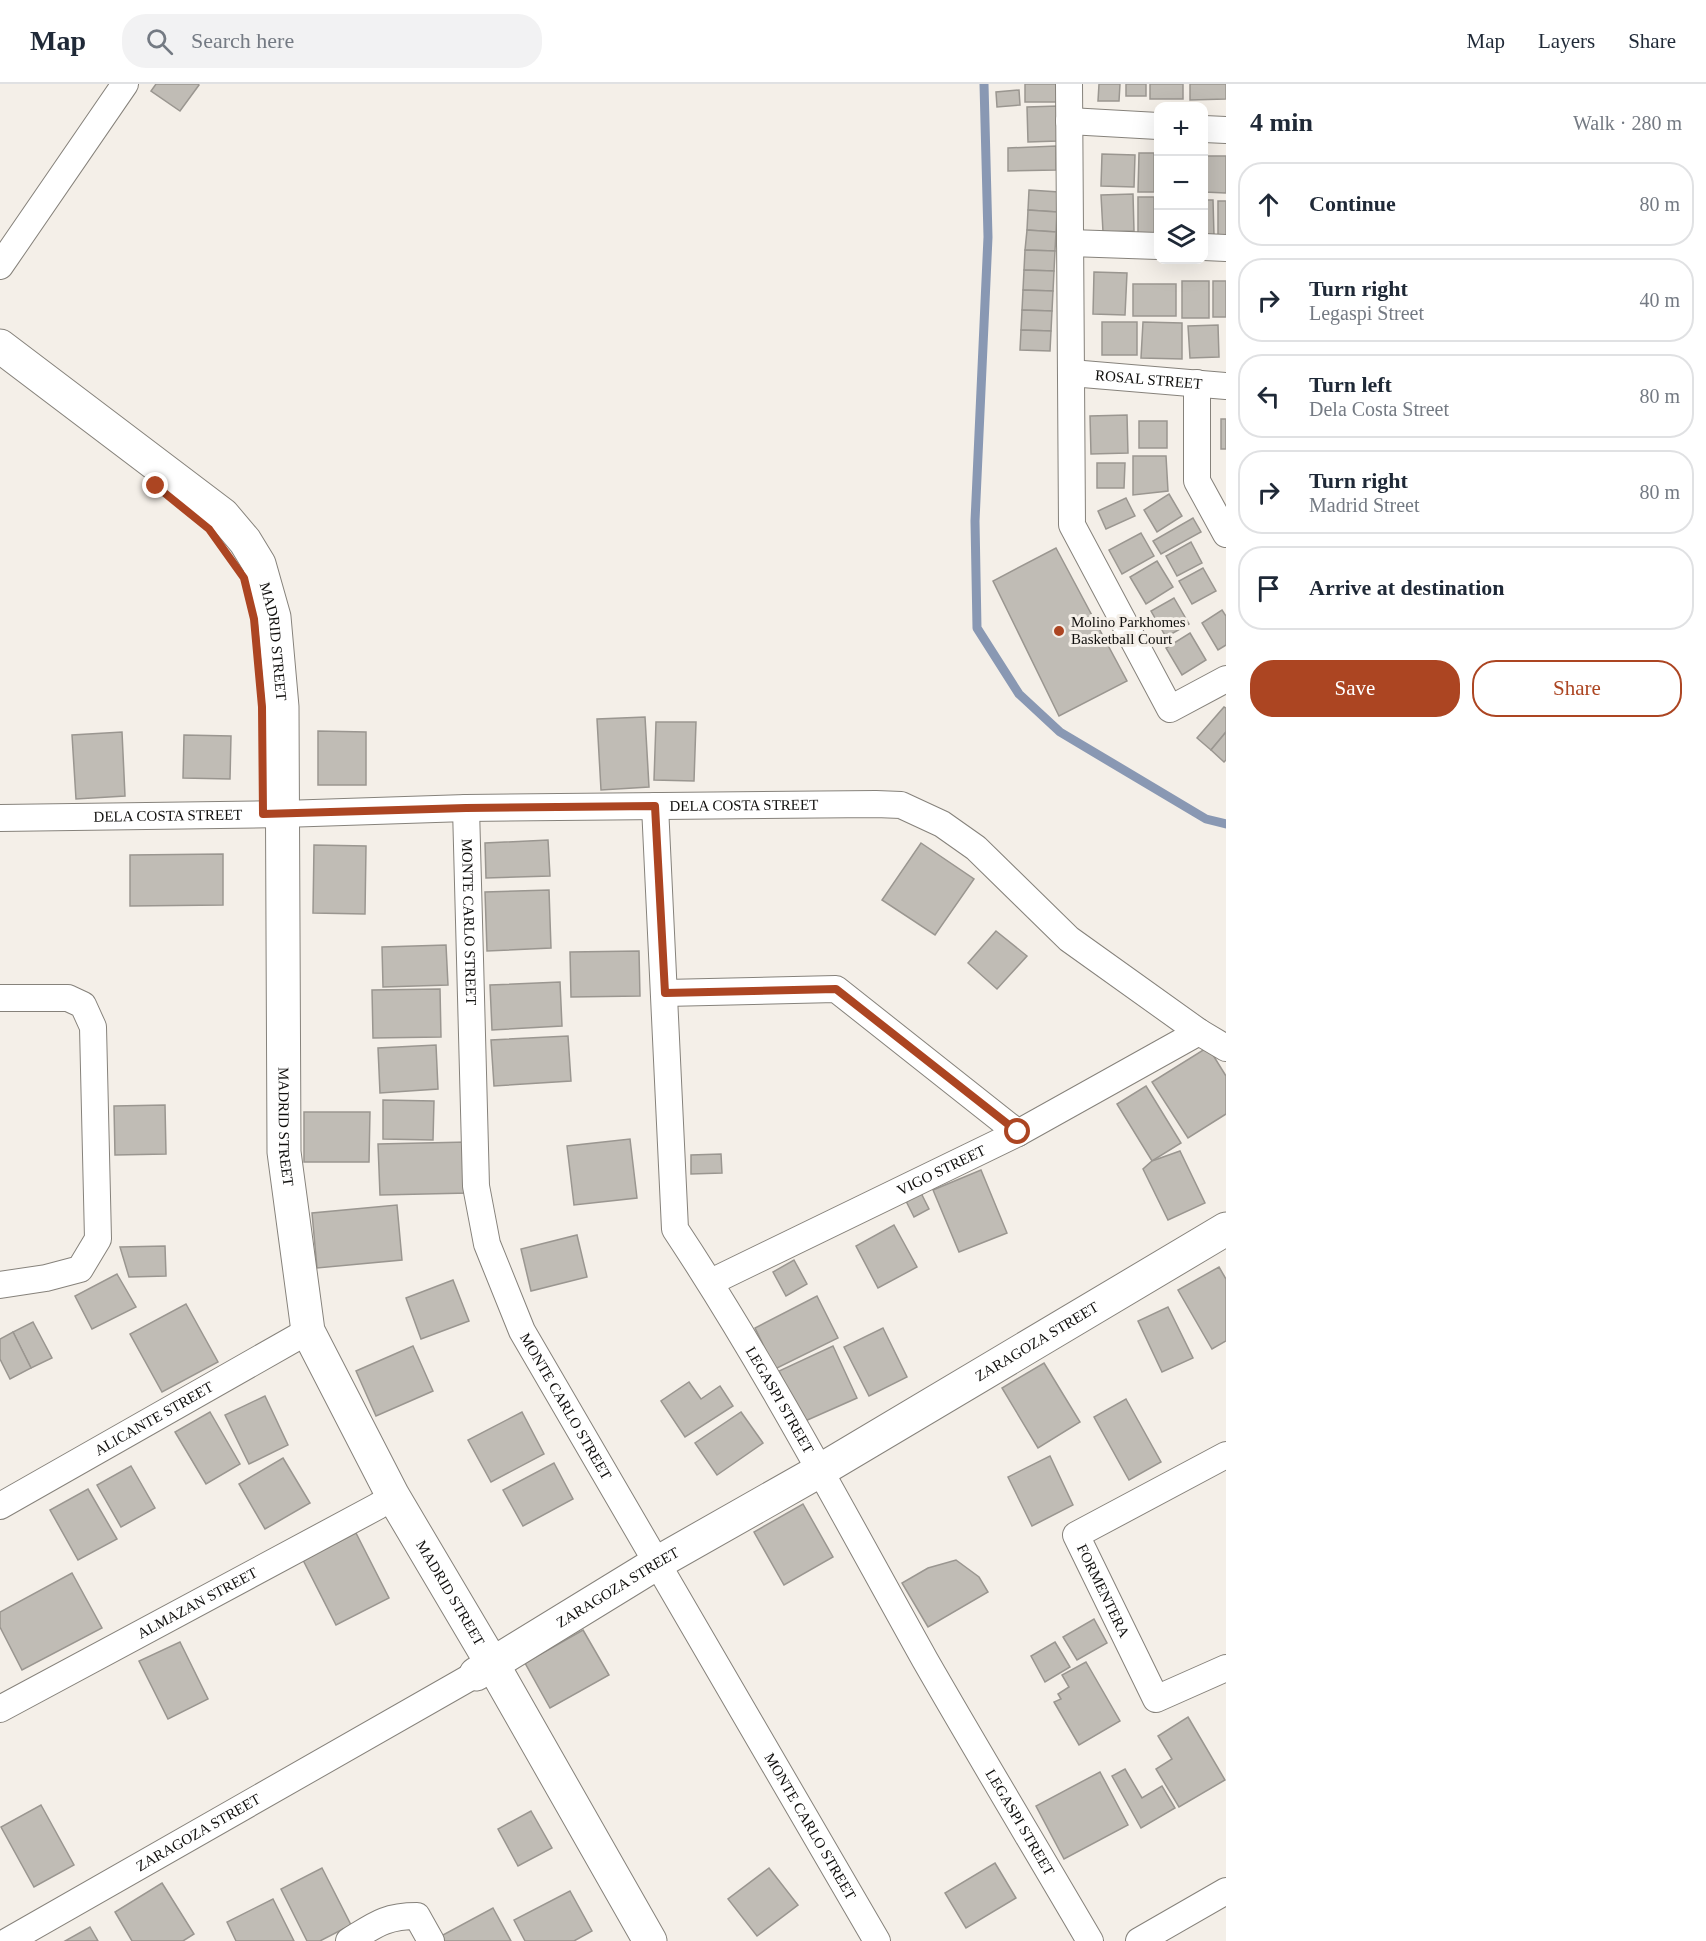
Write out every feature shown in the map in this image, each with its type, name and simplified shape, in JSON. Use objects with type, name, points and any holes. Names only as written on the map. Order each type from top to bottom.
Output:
[{"type":"street","points":[[0,266],[125,84]]},
{"type":"street","points":[[1069,84],[1072,525],[1170,709],[1226,680]]},
{"type":"street","points":[[1069,121],[1154,126]]},
{"type":"street","points":[[1208,129],[1226,130]]},
{"type":"street","points":[[1070,243],[1154,246]]},
{"type":"street","points":[[1208,247],[1226,248]]},
{"type":"street","name":"MADRID STREET","points":[[0,346],[223,515],[245,541],[259,564],[274,617],[282,707],[273,814]]},
{"type":"street","name":"MADRID STREET","points":[[0,370],[156,486],[209,529],[244,578],[254,619],[273,814],[284,1152],[299,1336],[386,1501],[484,1669],[650,1941]]},
{"type":"street","name":"ROSAL STREET","points":[[1071,373],[1226,386]]},
{"type":"street","points":[[1197,383],[1197,482],[1226,534]]},
{"type":"street","name":"DELA COSTA STREET","points":[[0,818],[273,814],[466,808],[901,805],[942,824],[976,848],[1068,939],[1199,1032],[1226,1048]]},
{"type":"street","name":"LEGASPI STREET","points":[[655,806],[675,1229],[711,1282],[821,1470],[926,1661],[1090,1941]]},
{"type":"street","name":"MONTE CARLO STREET","points":[[466,808],[476,1186],[487,1244],[522,1331],[877,1941]]},
{"type":"street","points":[[665,993],[836,989],[1018,1132]]},
{"type":"street","points":[[0,998],[69,998],[83,1005],[93,1027],[98,1239],[80,1269],[46,1278],[0,1285]]},
{"type":"street","name":"VIGO STREET","points":[[711,1282],[1018,1132],[1199,1032]]},
{"type":"street","name":"ZARAGOZA STREET","points":[[8,1941],[484,1669],[657,1563],[821,1470],[1226,1229]]},
{"type":"street","name":"ALICANTE STREET","points":[[0,1506],[299,1336]]},
{"type":"street","name":"FORMENTERA","points":[[1226,1455],[1076,1535],[1156,1699],[1226,1668]]},
{"type":"street","name":"ALMAZAN STREET","points":[[0,1709],[386,1501]]},
{"type":"street","name":"MADRID STREET","points":[[484,1669],[624,1941]]},
{"type":"street","points":[[1139,1941],[1226,1891]]},
{"type":"street","points":[[349,1941],[384,1919],[397,1916],[417,1916],[431,1941]]},
{"type":"building","points":[[156,84],[199,85],[180,111],[151,91]]},
{"type":"building","points":[[1025,84],[1058,84],[1059,102],[1025,102]]},
{"type":"building","points":[[1099,84],[1120,84],[1119,101],[1098,101]]},
{"type":"building","points":[[1126,84],[1146,84],[1146,96],[1126,96]]},
{"type":"building","points":[[1150,84],[1183,84],[1183,99],[1150,99]]},
{"type":"building","points":[[1190,84],[1226,84],[1226,99],[1190,100]]},
{"type":"building","points":[[1019,90],[1020,105],[997,107],[996,92]]},
{"type":"building","points":[[1058,106],[1058,141],[1028,142],[1027,107]]},
{"type":"building","points":[[1056,146],[1056,170],[1008,171],[1008,148]]},
{"type":"building","points":[[1139,153],[1154,153],[1154,192],[1138,192]]},
{"type":"building","points":[[1102,154],[1135,155],[1134,187],[1101,186]]},
{"type":"building","points":[[1208,156],[1226,156],[1226,193],[1208,192]]},
{"type":"building","points":[[1029,190],[1059,192],[1057,212],[1028,210]]},
{"type":"building","points":[[1133,194],[1134,231],[1103,232],[1101,195]]},
{"type":"building","points":[[1138,197],[1154,197],[1154,233],[1138,233]]},
{"type":"building","points":[[1208,200],[1213,200],[1214,236],[1208,237]]},
{"type":"building","points":[[1218,201],[1226,201],[1226,237],[1218,237]]},
{"type":"building","points":[[1028,210],[1057,212],[1056,232],[1027,230]]},
{"type":"building","points":[[1027,230],[1056,232],[1055,251],[1025,250]]},
{"type":"building","points":[[1025,250],[1055,251],[1054,271],[1024,270]]},
{"type":"building","points":[[1024,270],[1054,271],[1053,291],[1023,290]]},
{"type":"building","points":[[1094,272],[1127,273],[1125,315],[1093,314]]},
{"type":"building","points":[[1182,281],[1209,281],[1209,318],[1182,318]]},
{"type":"building","points":[[1213,281],[1226,281],[1226,317],[1213,317]]},
{"type":"building","points":[[1133,284],[1176,284],[1176,316],[1133,316]]},
{"type":"building","points":[[1023,290],[1053,291],[1052,311],[1022,310]]},
{"type":"building","points":[[1022,310],[1052,311],[1051,331],[1021,330]]},
{"type":"building","points":[[1102,322],[1137,322],[1137,355],[1102,355]]},
{"type":"building","points":[[1143,322],[1182,323],[1182,359],[1141,358]]},
{"type":"building","points":[[1218,325],[1219,357],[1190,358],[1188,326]]},
{"type":"building","points":[[1021,330],[1051,331],[1050,351],[1020,350]]},
{"type":"building","points":[[1127,415],[1128,453],[1091,454],[1090,416]]},
{"type":"building","points":[[1221,419],[1226,419],[1226,449],[1221,449]]},
{"type":"building","points":[[1139,421],[1167,421],[1167,448],[1139,448]]},
{"type":"building","points":[[1133,456],[1166,456],[1168,491],[1133,495]]},
{"type":"building","points":[[1097,463],[1125,463],[1124,488],[1097,488]]},
{"type":"building","points":[[1169,494],[1182,516],[1157,532],[1144,510]]},
{"type":"building","points":[[1126,498],[1135,516],[1106,529],[1098,511]]},
{"type":"building","points":[[1193,518],[1201,532],[1161,554],[1153,541]]},
{"type":"building","points":[[1141,533],[1154,556],[1122,574],[1109,550]]},
{"type":"building","points":[[1191,542],[1202,563],[1177,576],[1166,556]]},
{"type":"building","name":"Molino Parkhomes Basketball Court","points":[[1056,548],[1127,681],[1059,716],[993,581]]},
{"type":"building","points":[[1157,561],[1173,587],[1146,604],[1130,577]]},
{"type":"building","points":[[1203,568],[1216,591],[1192,604],[1179,581]]},
{"type":"building","points":[[1174,598],[1189,624],[1166,637],[1151,611]]},
{"type":"building","points":[[1222,610],[1226,616],[1226,645],[1218,650],[1202,623]]},
{"type":"building","points":[[1190,633],[1206,660],[1182,675],[1166,648]]},
{"type":"building","points":[[1224,707],[1226,708],[1226,732],[1211,750],[1197,738]]},
{"type":"building","points":[[645,717],[649,787],[601,790],[597,719]]},
{"type":"building","points":[[656,722],[696,722],[694,781],[654,780]]},
{"type":"building","points":[[318,731],[366,732],[366,785],[318,785]]},
{"type":"building","points":[[122,732],[125,796],[76,799],[72,735]]},
{"type":"building","points":[[1226,732],[1226,760],[1224,762],[1211,750]]},
{"type":"building","points":[[184,735],[231,736],[230,779],[183,778]]},
{"type":"building","points":[[548,840],[550,876],[486,878],[485,843]]},
{"type":"building","points":[[921,843],[974,879],[935,935],[882,900]]},
{"type":"building","points":[[314,845],[366,846],[365,914],[313,913]]},
{"type":"building","points":[[223,854],[223,905],[130,906],[130,855]]},
{"type":"building","points":[[549,890],[551,948],[487,951],[485,892]]},
{"type":"building","points":[[996,931],[1027,956],[997,989],[968,963]]},
{"type":"building","points":[[446,945],[448,985],[383,987],[382,947]]},
{"type":"building","points":[[639,951],[640,996],[571,997],[570,952]]},
{"type":"building","points":[[560,982],[562,1026],[492,1030],[490,985]]},
{"type":"building","points":[[440,989],[441,1037],[373,1038],[372,990]]},
{"type":"building","points":[[568,1036],[571,1081],[494,1086],[491,1040]]},
{"type":"building","points":[[436,1045],[438,1089],[380,1093],[378,1048]]},
{"type":"building","points":[[1208,1047],[1226,1076],[1226,1114],[1188,1138],[1152,1082]]},
{"type":"building","points":[[1146,1086],[1181,1143],[1152,1161],[1117,1104]]},
{"type":"building","points":[[383,1100],[434,1101],[433,1140],[383,1139]]},
{"type":"building","points":[[165,1105],[166,1154],[115,1155],[114,1106]]},
{"type":"building","points":[[304,1112],[370,1112],[369,1162],[304,1162]]},
{"type":"building","points":[[630,1139],[637,1198],[574,1205],[567,1146]]},
{"type":"building","points":[[468,1142],[469,1193],[380,1195],[378,1144]]},
{"type":"building","points":[[1180,1151],[1205,1203],[1168,1220],[1143,1169],[1152,1161]]},
{"type":"building","points":[[721,1154],[722,1173],[691,1174],[691,1155]]},
{"type":"building","points":[[981,1170],[1007,1233],[959,1252],[933,1190]]},
{"type":"building","points":[[918,1187],[929,1209],[914,1217],[903,1195]]},
{"type":"building","points":[[397,1205],[402,1260],[317,1268],[312,1213]]},
{"type":"building","points":[[894,1225],[917,1267],[878,1288],[856,1246]]},
{"type":"building","points":[[577,1235],[587,1277],[531,1291],[521,1249]]},
{"type":"building","points":[[165,1246],[166,1276],[129,1277],[120,1247]]},
{"type":"building","points":[[794,1260],[807,1284],[786,1296],[773,1272]]},
{"type":"building","points":[[1219,1267],[1226,1279],[1226,1341],[1212,1349],[1178,1290]]},
{"type":"building","points":[[117,1274],[136,1307],[92,1329],[75,1296]]},
{"type":"building","points":[[453,1280],[469,1321],[421,1339],[406,1298]]},
{"type":"building","points":[[817,1296],[838,1338],[775,1369],[755,1328]]},
{"type":"building","points":[[186,1304],[218,1362],[162,1392],[130,1334]]},
{"type":"building","points":[[1168,1307],[1193,1358],[1162,1372],[1138,1321]]},
{"type":"building","points":[[33,1322],[52,1358],[31,1368],[13,1332]]},
{"type":"building","points":[[883,1328],[907,1377],[869,1396],[844,1347]]},
{"type":"building","points":[[13,1332],[31,1368],[10,1379],[0,1359],[0,1339]]},
{"type":"building","points":[[413,1346],[433,1391],[376,1416],[356,1371]]},
{"type":"building","points":[[833,1346],[857,1398],[803,1422],[779,1371]]},
{"type":"building","points":[[1044,1363],[1080,1422],[1038,1448],[1002,1388]]},
{"type":"building","points":[[689,1382],[701,1399],[720,1386],[733,1406],[685,1437],[661,1401]]},
{"type":"building","points":[[265,1396],[288,1445],[249,1464],[225,1415]]},
{"type":"building","points":[[1126,1399],[1161,1462],[1129,1480],[1094,1417]]},
{"type":"building","points":[[210,1412],[240,1464],[206,1484],[175,1432]]},
{"type":"building","points":[[522,1412],[544,1454],[491,1482],[468,1440]]},
{"type":"building","points":[[741,1412],[763,1443],[717,1475],[695,1443]]},
{"type":"building","points":[[1050,1456],[1073,1505],[1032,1526],[1008,1477]]},
{"type":"building","points":[[283,1458],[310,1503],[265,1529],[239,1484]]},
{"type":"building","points":[[554,1463],[573,1499],[523,1526],[503,1490]]},
{"type":"building","points":[[131,1466],[155,1508],[121,1527],[97,1485]]},
{"type":"building","points":[[88,1489],[117,1539],[78,1560],[50,1510]]},
{"type":"building","points":[[803,1504],[833,1557],[784,1585],[754,1532]]},
{"type":"building","points":[[356,1533],[389,1598],[336,1625],[303,1560]]},
{"type":"building","points":[[956,1560],[979,1577],[988,1592],[928,1627],[902,1583],[928,1568]]},
{"type":"building","points":[[72,1573],[102,1628],[22,1670],[0,1627],[0,1612]]},
{"type":"building","points":[[1094,1619],[1107,1643],[1077,1660],[1063,1637]]},
{"type":"building","points":[[583,1630],[609,1675],[550,1708],[525,1663]]},
{"type":"building","points":[[180,1642],[208,1699],[168,1719],[139,1661]]},
{"type":"building","points":[[1055,1642],[1070,1667],[1045,1682],[1031,1656]]},
{"type":"building","points":[[1086,1662],[1120,1721],[1079,1745],[1054,1702],[1061,1699],[1058,1694],[1069,1687],[1062,1675]]},
{"type":"building","points":[[1188,1717],[1225,1780],[1179,1807],[1156,1769],[1172,1759],[1158,1736]]},
{"type":"building","points":[[1125,1769],[1142,1798],[1162,1786],[1175,1808],[1141,1828],[1112,1776]]},
{"type":"building","points":[[1100,1772],[1128,1825],[1064,1859],[1036,1806]]},
{"type":"building","points":[[41,1805],[74,1865],[34,1887],[1,1827]]},
{"type":"building","points":[[531,1811],[552,1848],[518,1866],[498,1829]]},
{"type":"building","points":[[995,1863],[1016,1898],[966,1928],[945,1893]]},
{"type":"building","points":[[322,1868],[351,1925],[320,1941],[307,1941],[281,1889]]},
{"type":"building","points":[[769,1868],[798,1905],[757,1936],[728,1899]]},
{"type":"building","points":[[162,1883],[194,1934],[183,1941],[132,1941],[115,1912]]},
{"type":"building","points":[[570,1891],[592,1931],[574,1941],[525,1941],[514,1920]]},
{"type":"building","points":[[273,1899],[294,1941],[236,1941],[227,1922]]},
{"type":"building","points":[[493,1908],[511,1941],[444,1941],[441,1936]]},
{"type":"building","points":[[90,1927],[98,1941],[65,1941]]},
{"type":"waterway","points":[[984,84],[988,237],[975,521],[977,628],[1019,694],[1060,732],[1206,819],[1226,824]]},
{"type":"place","name":"Molino Parkhomes Basketball Court","points":[[1059,631]]},
{"type":"route","points":[[156,486],[209,529],[244,578],[254,619],[262,707],[263,814],[466,808],[655,806],[665,993],[836,989],[1018,1132]]}]
